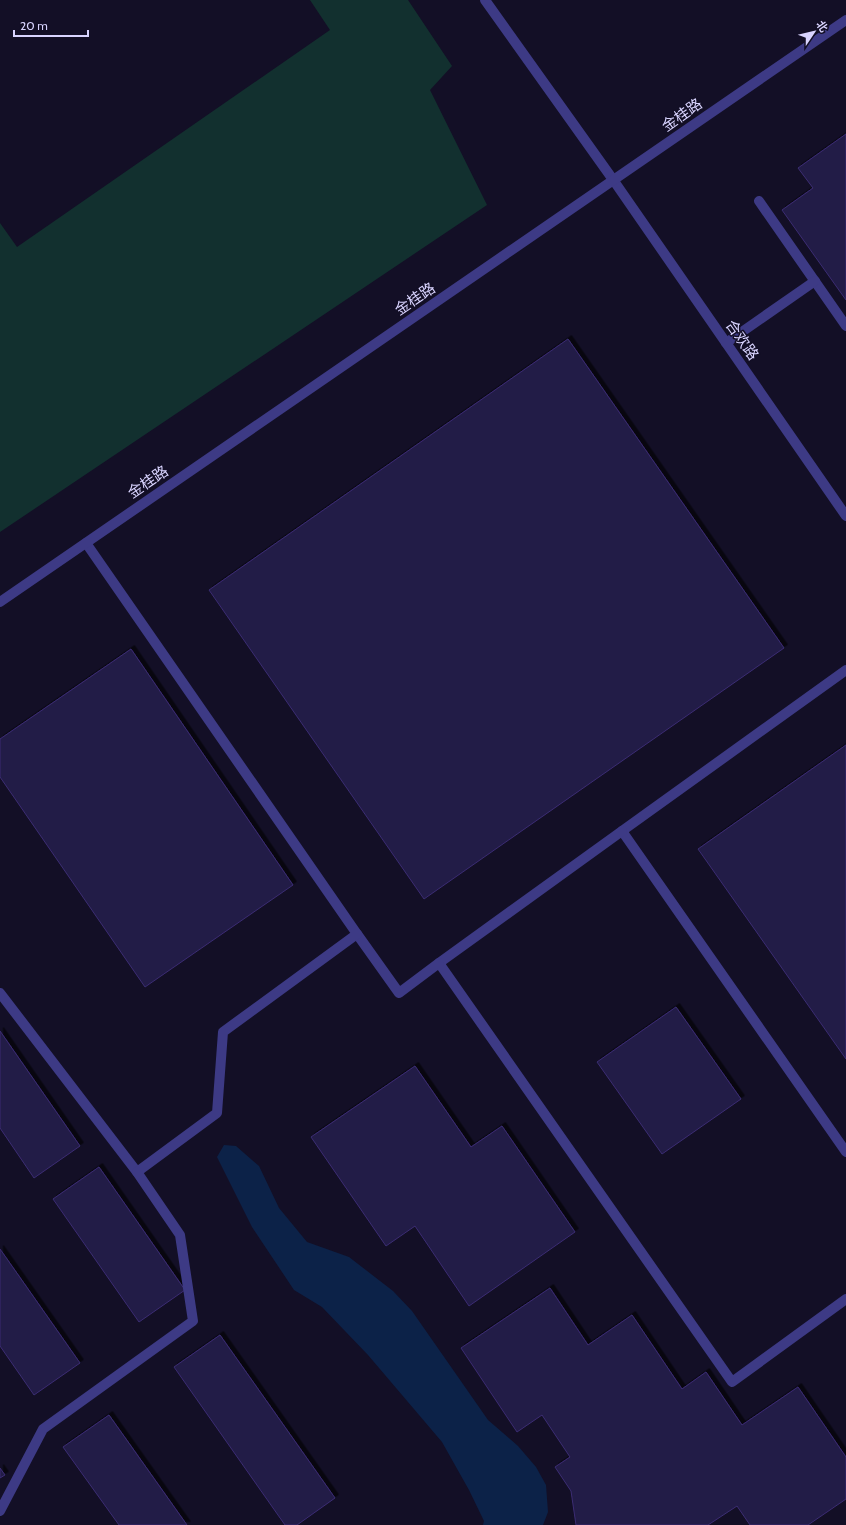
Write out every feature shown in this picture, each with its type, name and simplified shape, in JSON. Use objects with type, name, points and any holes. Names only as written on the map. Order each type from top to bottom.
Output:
[{"type":"street","name":"合欢路","points":[[485,0],[614,181],[846,516]]},
{"type":"street","name":"金桂路","points":[[0,602],[846,20]]},
{"type":"street","points":[[759,201],[846,326]]},
{"type":"street","points":[[726,343],[815,281]]},
{"type":"street","points":[[86,543],[398,993],[846,670]]},
{"type":"street","points":[[622,831],[846,1152]]},
{"type":"street","points":[[137,1172],[217,1113],[223,1032],[357,934]]},
{"type":"street","points":[[439,963],[732,1382],[846,1299]]},
{"type":"street","points":[[0,993],[137,1172],[180,1235],[193,1321],[43,1429],[0,1511]]},
{"type":"green space","points":[[310,0],[408,0],[452,66],[430,90],[487,205],[0,532],[0,223],[17,247],[330,30]]},
{"type":"water","points":[[224,1145],[236,1146],[259,1166],[279,1208],[307,1242],[349,1257],[393,1291],[412,1311],[488,1420],[518,1446],[536,1467],[546,1485],[548,1512],[543,1525],[483,1525],[484,1521],[469,1490],[442,1442],[368,1355],[322,1307],[294,1290],[252,1227],[217,1157]]},
{"type":"building","points":[[846,134],[846,300],[782,210],[813,188],[798,168]]},
{"type":"building","points":[[568,339],[784,648],[424,899],[209,590]]},
{"type":"building","points":[[131,649],[293,885],[145,987],[0,777],[0,739]]},
{"type":"building","points":[[846,745],[846,1059],[698,849]]},
{"type":"building","points":[[676,1007],[741,1099],[662,1154],[597,1062]]},
{"type":"building","points":[[0,1031],[80,1146],[34,1178],[0,1128]]},
{"type":"building","points":[[415,1066],[471,1147],[502,1126],[575,1232],[469,1306],[415,1226],[386,1246],[311,1137]]},
{"type":"building","points":[[99,1167],[185,1290],[139,1322],[53,1199]]},
{"type":"building","points":[[0,1249],[80,1363],[34,1395],[0,1346]]},
{"type":"building","points":[[550,1288],[588,1345],[632,1315],[682,1389],[706,1372],[742,1425],[798,1387],[846,1457],[846,1499],[808,1525],[750,1525],[737,1506],[708,1525],[576,1525],[571,1491],[555,1467],[570,1457],[542,1415],[517,1432],[461,1348]]},
{"type":"building","points":[[220,1335],[335,1498],[297,1525],[285,1525],[174,1367]]},
{"type":"building","points":[[109,1415],[187,1525],[119,1525],[63,1447]]},
{"type":"building","points":[[0,1468],[5,1475],[0,1478]]}]
